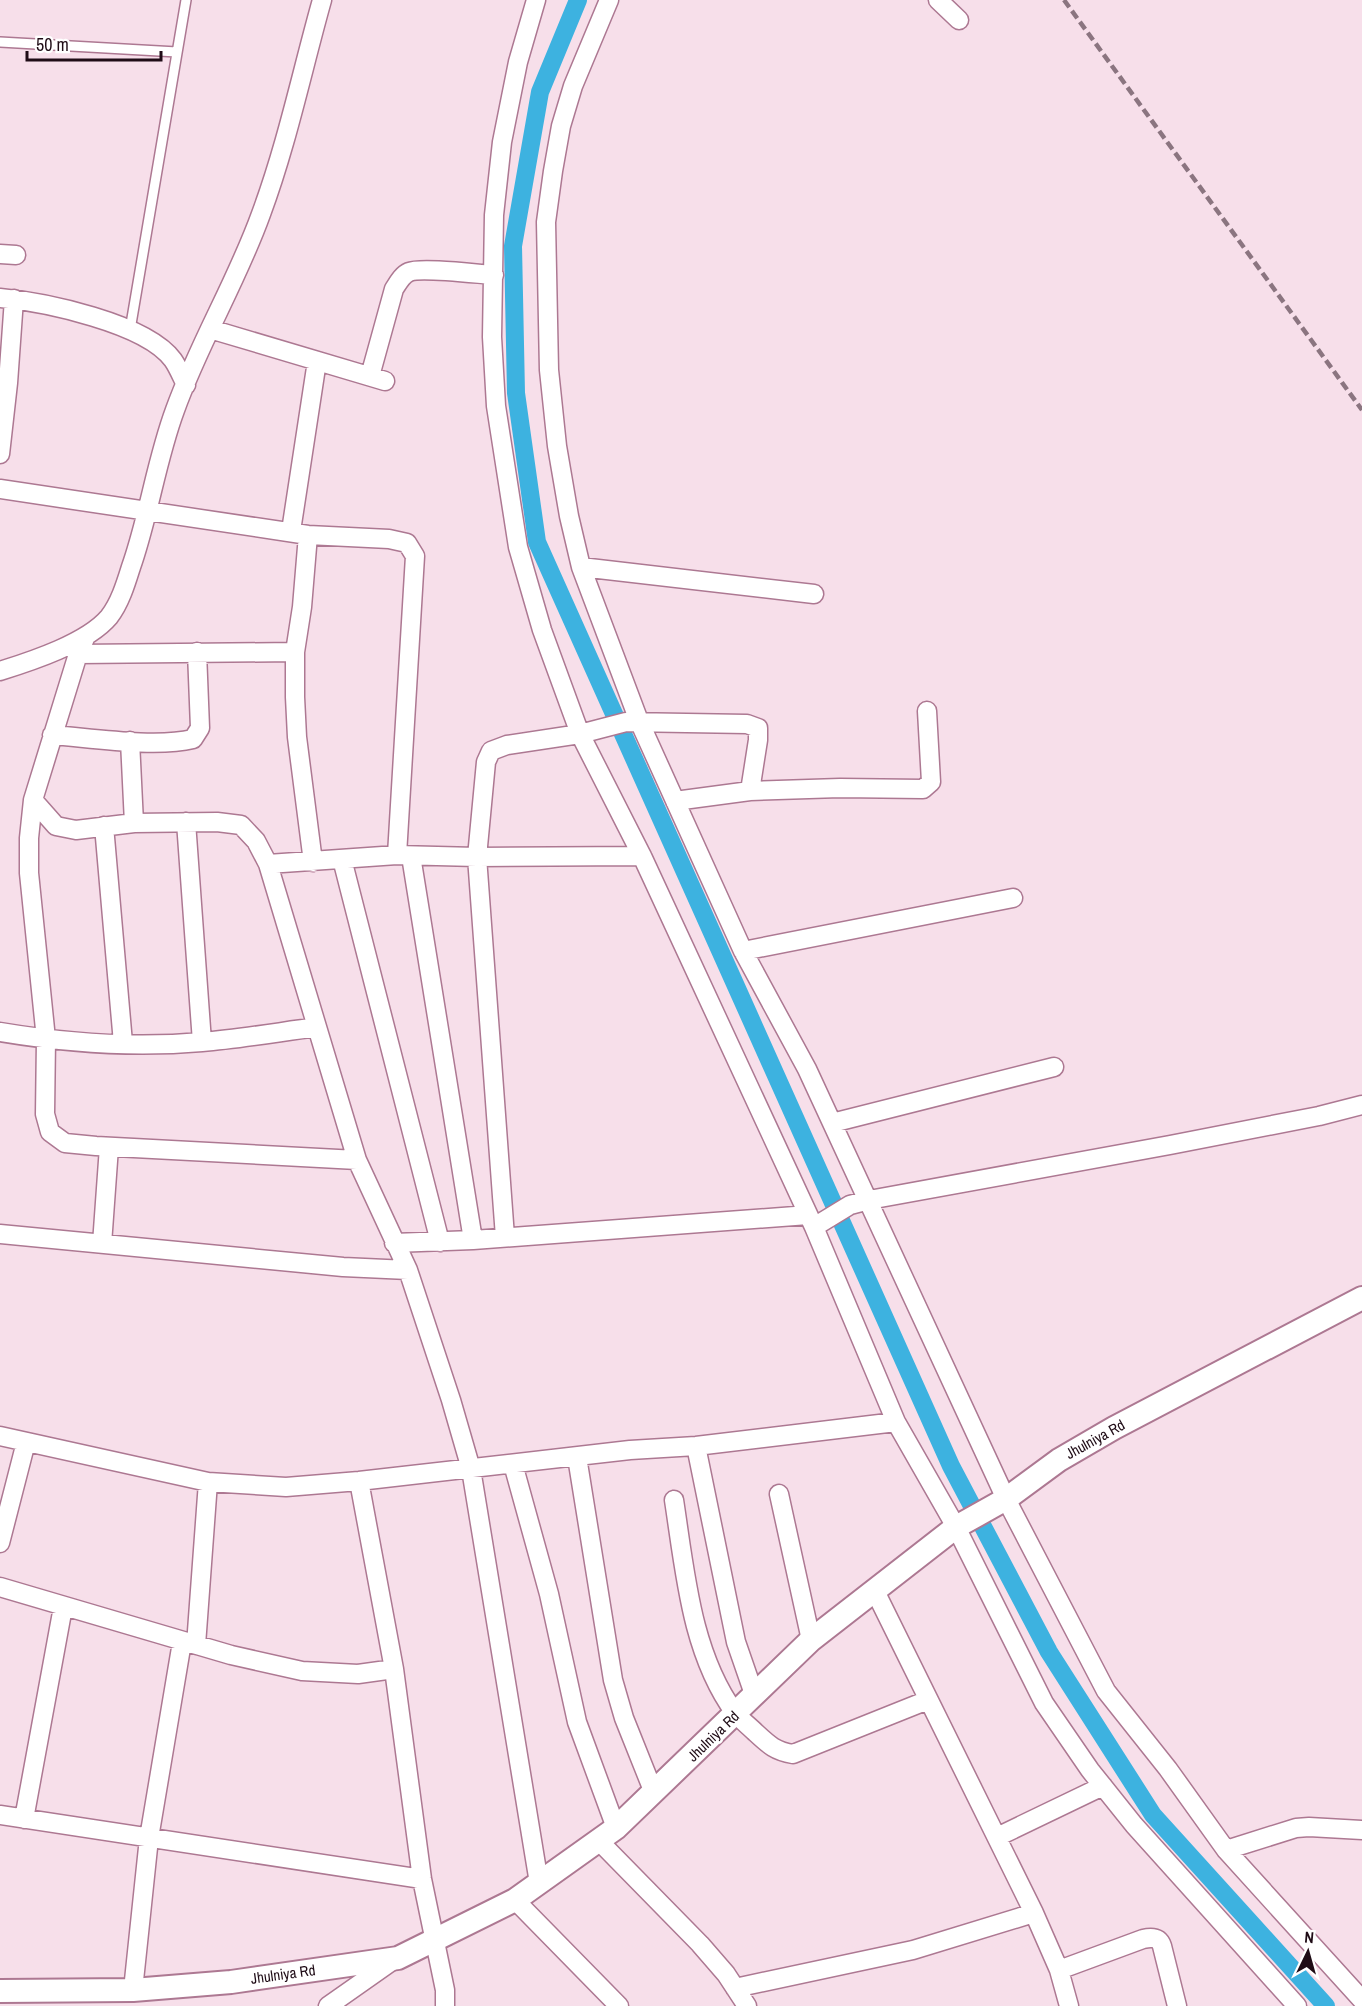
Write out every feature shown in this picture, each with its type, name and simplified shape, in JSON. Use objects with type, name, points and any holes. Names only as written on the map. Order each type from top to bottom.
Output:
[{"type":"street","points":[[0,671],[37,660],[86,636],[109,617],[124,588],[148,511],[175,408],[261,215],[297,100],[322,0]]},
{"type":"street","points":[[536,0],[518,62],[502,141],[494,215],[492,337],[495,406],[516,537],[542,630],[642,856],[816,1220],[896,1422],[980,1513],[1106,1691],[1168,1769],[1226,1850],[1362,2000]]},
{"type":"street","points":[[609,0],[573,86],[561,126],[546,222],[549,370],[557,446],[569,516],[581,567],[633,722],[675,801],[743,951],[807,1069],[869,1200],[980,1513],[1044,1704],[1060,1729],[1134,1825],[1297,2006]]},
{"type":"street","points":[[939,0],[959,20]]},
{"type":"street","points":[[210,329],[377,379],[394,289],[401,278],[410,271],[494,275]]},
{"type":"street","points":[[0,454],[7,299],[59,307],[130,330],[155,344],[173,360],[186,386]]},
{"type":"street","points":[[313,862],[297,736],[295,652],[302,607],[300,533],[317,361]]},
{"type":"street","points":[[0,489],[300,533],[388,539],[407,543],[415,556],[404,856],[473,1240]]},
{"type":"street","points":[[581,567],[814,594]]},
{"type":"street","points":[[86,636],[78,654],[33,800],[29,838],[29,873],[46,1039],[45,1114],[50,1132],[65,1143],[357,1160]]},
{"type":"street","points":[[52,735],[130,741],[180,742],[193,739],[200,728],[196,652]]},
{"type":"street","points":[[78,654],[295,652]]},
{"type":"street","points":[[675,801],[750,790],[923,789],[931,782],[927,711]]},
{"type":"street","points":[[505,1237],[477,857],[486,762],[491,751],[507,745],[633,722],[747,724],[758,728],[750,790]]},
{"type":"street","points":[[130,741],[134,823]]},
{"type":"street","points":[[33,800],[56,826],[76,830],[134,823],[217,822],[241,825],[256,841],[268,864],[357,1160],[408,1270],[471,1469],[539,1883]]},
{"type":"street","points":[[186,822],[202,1042]]},
{"type":"street","points":[[104,826],[123,1043]]},
{"type":"street","points":[[268,864],[404,856],[642,856]]},
{"type":"street","points":[[342,859],[440,1242]]},
{"type":"street","points":[[743,951],[1014,898]]},
{"type":"street","points":[[0,1032],[46,1039],[123,1043],[202,1042],[317,1027]]},
{"type":"street","points":[[832,1123],[1054,1067]]},
{"type":"street","points":[[394,1243],[816,1220],[850,1204],[1170,1145],[1319,1116],[1362,1105]]},
{"type":"street","points":[[102,1244],[109,1147]]},
{"type":"street","points":[[0,1234],[343,1267],[408,1270]]},
{"type":"street","name":"Jhulniya Rd","points":[[0,1991],[133,1990],[231,1982],[398,1958],[515,1900],[607,1835],[654,1793],[811,1640],[874,1589],[980,1513],[1059,1460],[1114,1428],[1362,1298]]},
{"type":"street","points":[[0,1436],[208,1482],[286,1487],[471,1469],[630,1450],[696,1446],[896,1422]]},
{"type":"street","points":[[0,1543],[26,1442]]},
{"type":"street","points":[[696,1446],[736,1642],[754,1694]]},
{"type":"street","points":[[576,1457],[602,1602],[613,1680],[624,1718],[654,1793]]},
{"type":"street","points":[[513,1464],[549,1594],[577,1722],[607,1835],[726,1974],[747,2006]]},
{"type":"street","points":[[359,1481],[394,1669],[422,1879],[445,1990],[445,2006]]},
{"type":"street","points":[[133,1990],[149,1839],[189,1643],[208,1482]]},
{"type":"street","points":[[779,1494],[811,1640]]},
{"type":"street","points":[[674,1500],[688,1594],[697,1628],[716,1680],[736,1714],[778,1752],[794,1754],[928,1700]]},
{"type":"street","points":[[0,1587],[231,1655],[302,1671],[358,1674],[394,1669]]},
{"type":"street","points":[[874,1589],[1034,1913],[1059,1970],[1069,2006]]},
{"type":"street","points":[[24,1819],[63,1607]]},
{"type":"street","points":[[997,1837],[1103,1786]]},
{"type":"street","points":[[0,1815],[422,1879]]},
{"type":"street","points":[[1226,1850],[1296,1828],[1362,1830]]},
{"type":"street","points":[[515,1900],[619,2006]]},
{"type":"street","points":[[735,1988],[913,1950],[1034,1913]]},
{"type":"street","points":[[1059,1970],[1143,1939],[1155,1938],[1161,1942],[1177,2006]]},
{"type":"street","points":[[328,2006],[398,1958]]},
{"type":"lane","points":[[130,330],[186,0]]},
{"type":"lane","points":[[0,42],[177,52]]},
{"type":"waterway","points":[[578,0],[540,92],[513,246],[516,393],[537,542],[951,1466],[1049,1652],[1153,1815],[1326,2006]]},
{"type":"railway","points":[[1064,0],[1362,410]]}]
